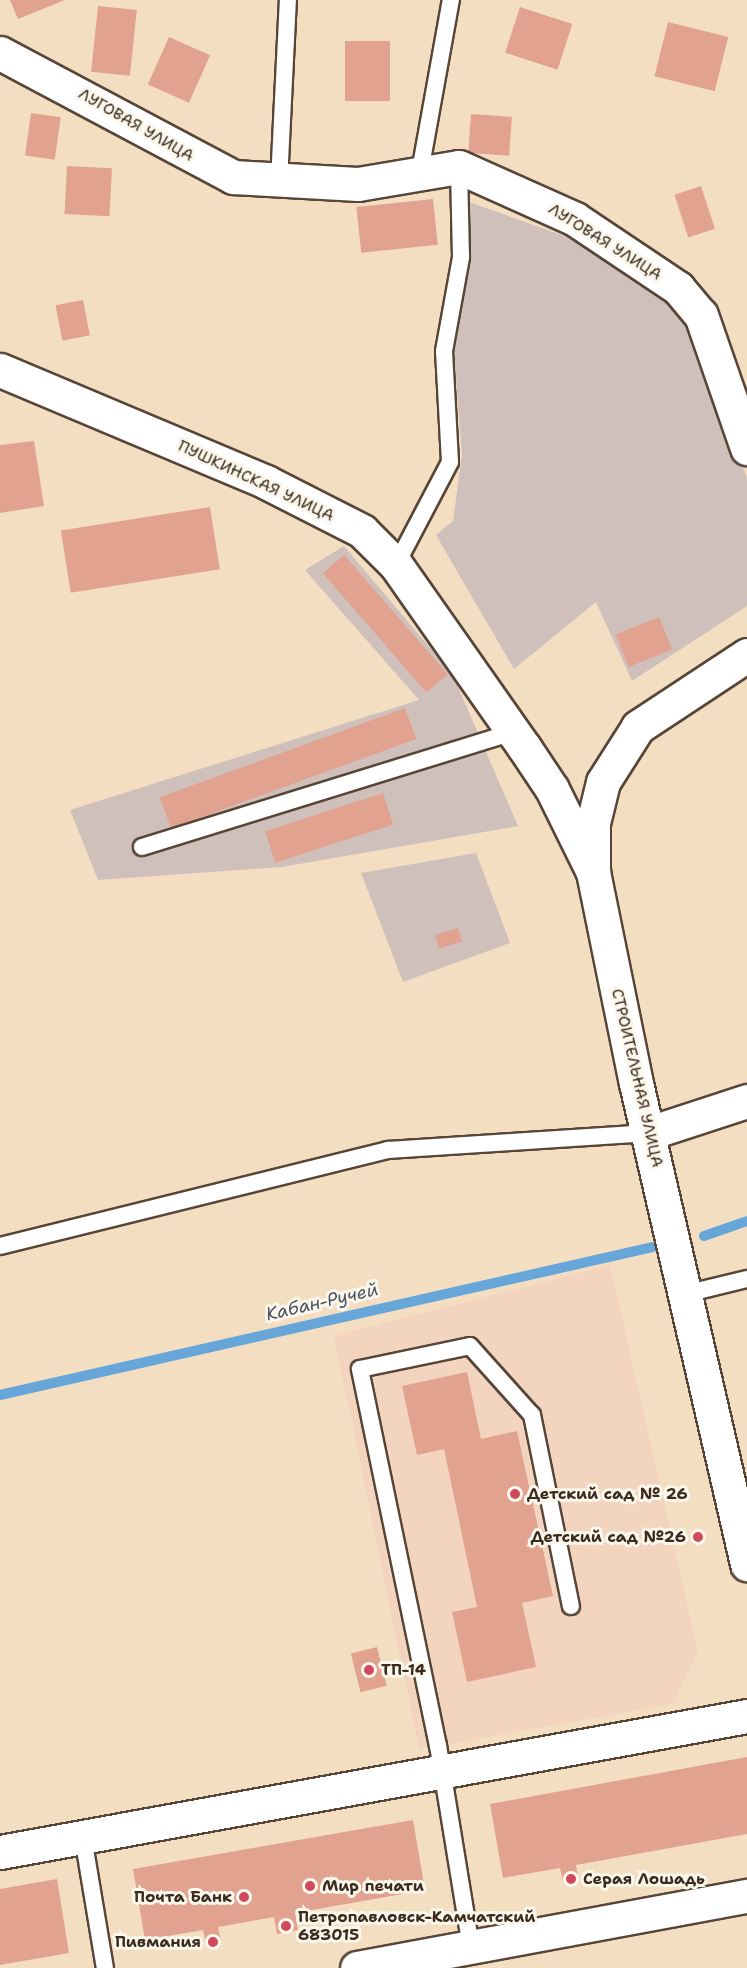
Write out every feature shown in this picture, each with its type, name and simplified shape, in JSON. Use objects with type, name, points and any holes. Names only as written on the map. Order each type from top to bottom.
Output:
[{"type":"street","name":"ЛУГОВАЯ УЛИЦА","points":[[0,53],[233,177],[279,182],[358,184],[419,177],[459,167],[575,219],[678,288],[700,315],[715,346],[747,448]]},
{"type":"street","name":"ПУШКИНСКАЯ УЛИЦА","points":[[0,370],[318,507],[362,531],[396,566],[552,789],[593,872]]},
{"type":"street","name":"СТРОИТЕЛЬНАЯ УЛИЦА","points":[[747,655],[638,727],[603,782],[592,823],[593,872],[686,1294],[741,1510],[747,1564]]},
{"type":"street","points":[[649,1133],[747,1101]]},
{"type":"street","points":[[0,1852],[439,1774],[747,1716]]},
{"type":"street","points":[[357,1968],[747,1896]]},
{"type":"lane","points":[[279,182],[288,0]]},
{"type":"lane","points":[[419,177],[451,0]]},
{"type":"lane","points":[[396,566],[450,462],[444,351],[460,257],[459,167]]},
{"type":"lane","points":[[142,847],[513,732]]},
{"type":"lane","points":[[0,1246],[388,1150],[649,1133]]},
{"type":"lane","points":[[686,1294],[747,1279]]},
{"type":"lane","points":[[471,1947],[360,1369],[470,1346],[532,1415],[571,1606]]},
{"type":"lane","points":[[84,1838],[105,1968]]},
{"type":"shaded area","points":[[466,201],[590,245],[672,296],[707,359],[747,479],[747,606],[632,681],[596,602],[514,669],[436,535],[453,521],[462,454],[454,352],[471,258]]},
{"type":"shaded area","points":[[344,546],[453,675],[518,826],[282,867],[98,880],[70,810],[419,700],[305,570]]},
{"type":"shaded area","points":[[476,853],[510,943],[403,982],[361,873]]},
{"type":"shaded area","name":"Детский сад № 26","points":[[610,1265],[698,1652],[673,1704],[419,1749],[334,1336]]},
{"type":"building","points":[[10,0],[65,0],[18,19]]},
{"type":"building","points":[[98,6],[137,10],[130,76],[91,72]]},
{"type":"building","points":[[520,7],[572,24],[557,70],[505,53]]},
{"type":"building","points":[[668,22],[728,37],[715,91],[654,76]]},
{"type":"building","points":[[169,37],[210,55],[189,103],[148,85]]},
{"type":"building","points":[[345,41],[390,41],[390,101],[345,101]]},
{"type":"building","points":[[31,113],[61,117],[55,160],[25,156]]},
{"type":"building","points":[[471,114],[512,117],[509,156],[468,153]]},
{"type":"building","points":[[67,166],[112,168],[109,216],[64,214]]},
{"type":"building","points":[[701,186],[715,229],[688,237],[674,195]]},
{"type":"building","points":[[433,199],[438,245],[361,253],[356,207]]},
{"type":"building","points":[[83,300],[90,335],[62,341],[56,305]]},
{"type":"building","points":[[34,441],[44,506],[0,513],[0,445]]},
{"type":"building","points":[[210,507],[220,569],[71,593],[61,531]]},
{"type":"building","points":[[344,555],[448,674],[427,693],[323,573]]},
{"type":"building","points":[[659,617],[672,649],[629,667],[615,635]]},
{"type":"building","points":[[405,708],[416,739],[171,828],[160,797]]},
{"type":"building","points":[[383,793],[393,824],[275,863],[265,831]]},
{"type":"building","points":[[458,928],[462,941],[439,948],[435,935]]},
{"type":"building","points":[[467,1372],[481,1439],[517,1431],[553,1596],[522,1603],[536,1667],[467,1682],[452,1612],[477,1607],[444,1449],[417,1455],[402,1386]]},
{"type":"building","name":"ТП-14","points":[[377,1647],[387,1686],[360,1692],[351,1654]]},
{"type":"building","points":[[747,1757],[747,1834],[576,1865],[578,1878],[563,1881],[560,1868],[503,1878],[490,1804]]},
{"type":"building","points":[[413,1820],[425,1890],[295,1913],[298,1930],[277,1934],[274,1917],[218,1927],[221,1941],[206,1943],[203,1930],[145,1940],[133,1869]]},
{"type":"building","points":[[57,1879],[69,1953],[0,1965],[0,1889]]},
{"type":"waterway","name":"Кабан-Ручей","points":[[704,1236],[747,1221]]},
{"type":"waterway","name":"Кабан-Ручей","points":[[0,1395],[653,1247]]},
{"type":"place","name":"Детский сад № 26","points":[[515,1494]]},
{"type":"place","name":"Детский сад №26","points":[[698,1537]]},
{"type":"place","name":"ТП-14","points":[[369,1670]]},
{"type":"place","name":"Серая Лошадь","points":[[571,1879]]},
{"type":"place","name":"Мир печати","points":[[310,1886]]},
{"type":"place","name":"Почта Банк","points":[[244,1897]]},
{"type":"place","name":"Петропавловск-Камчатский 683015","points":[[286,1926]]},
{"type":"place","name":"Пивмания","points":[[213,1942]]}]
